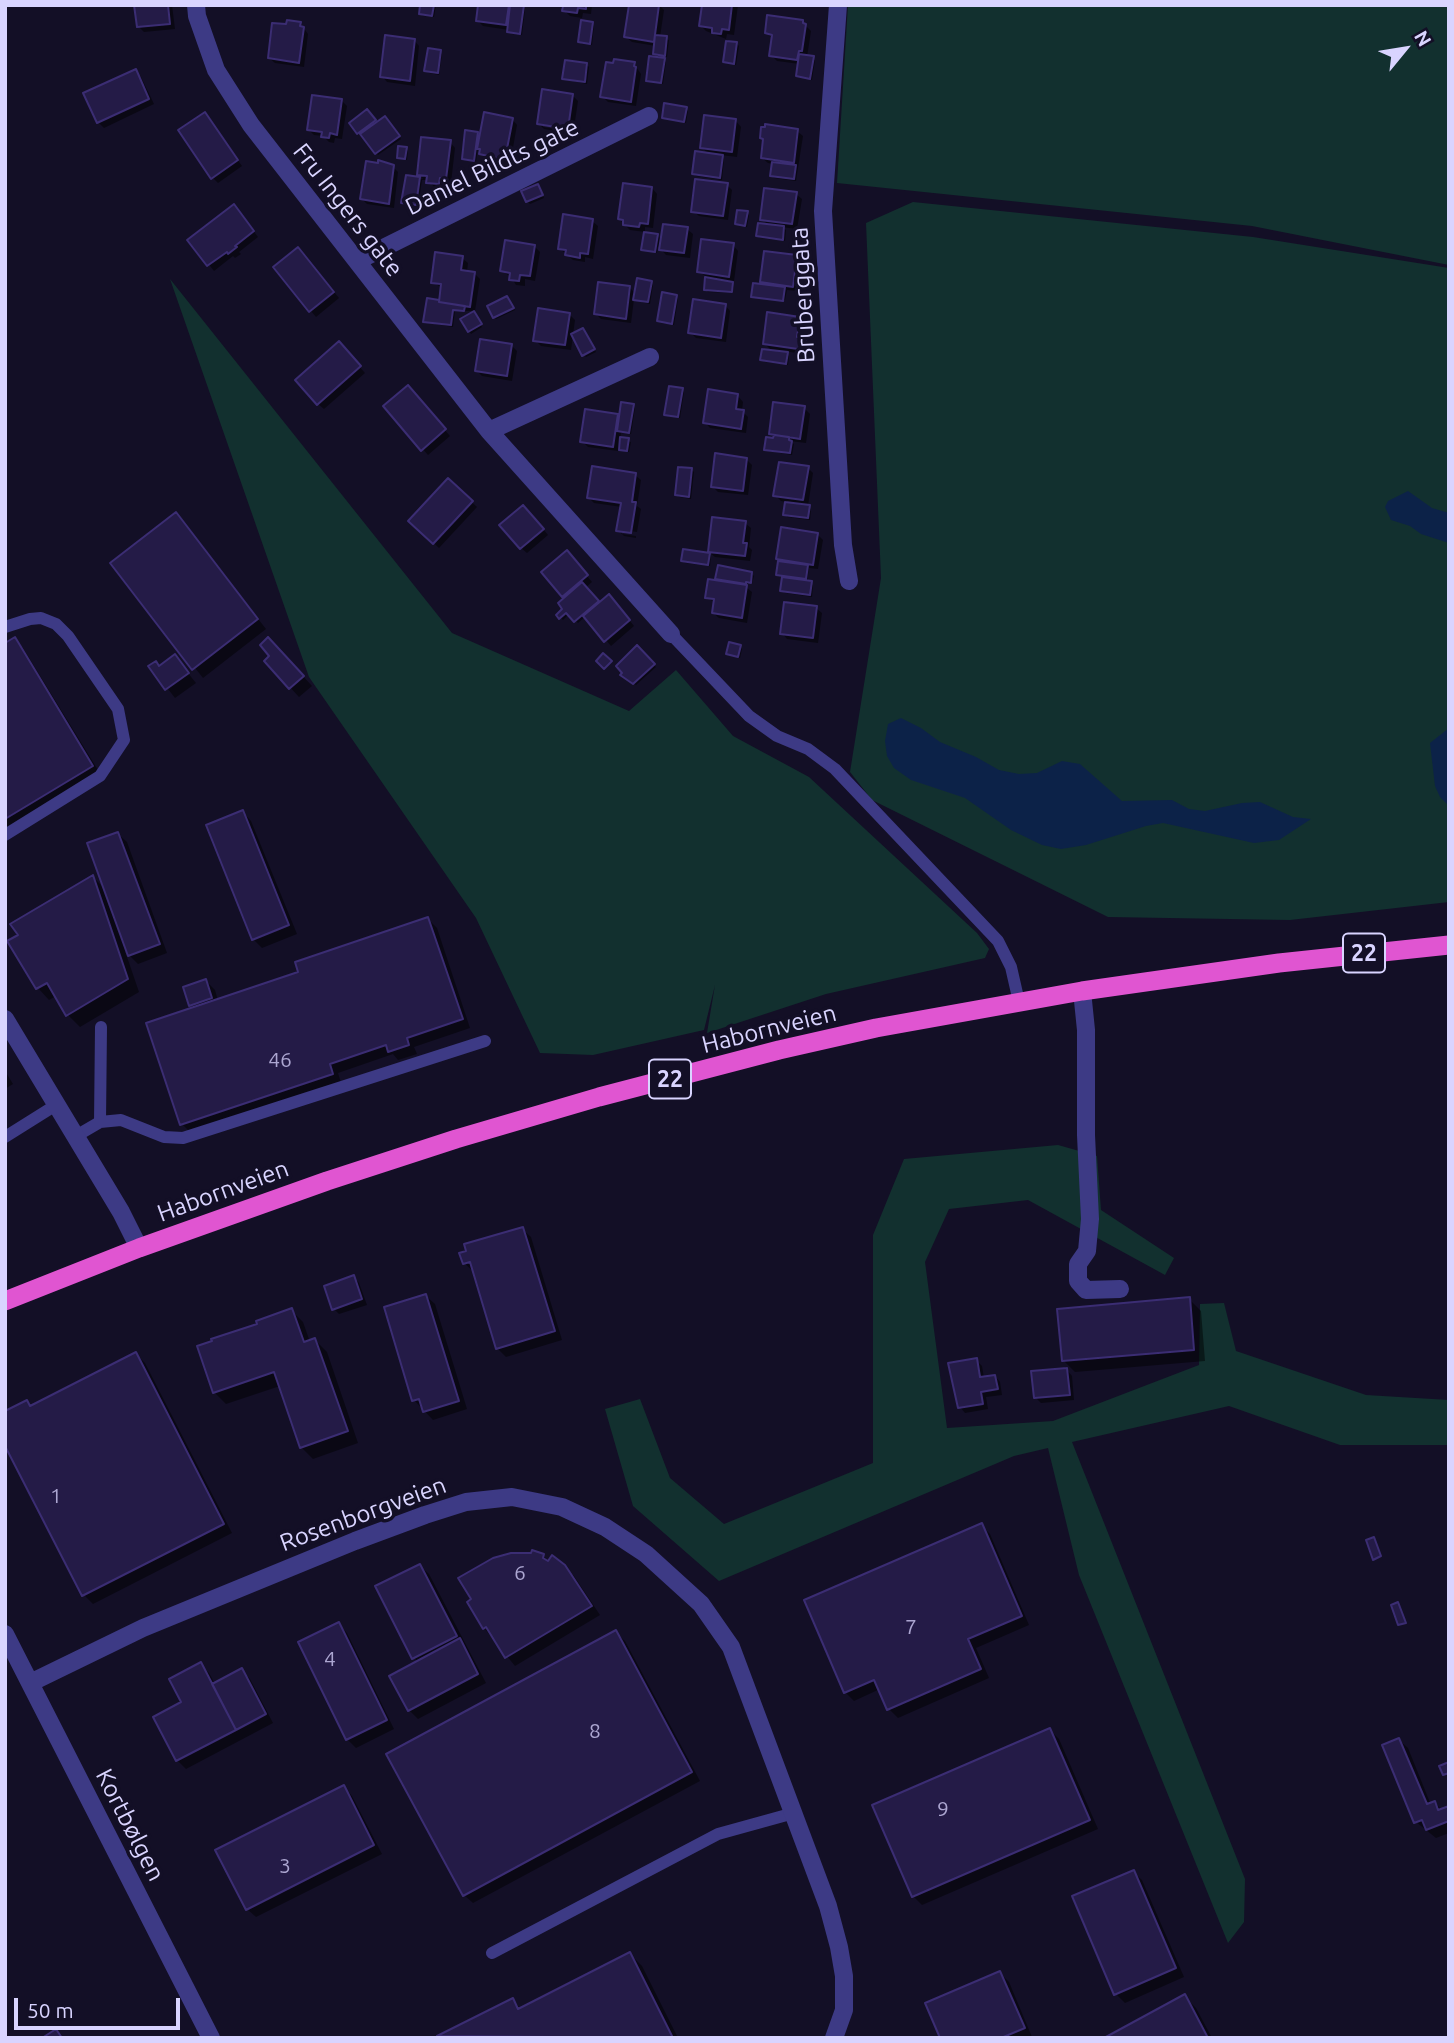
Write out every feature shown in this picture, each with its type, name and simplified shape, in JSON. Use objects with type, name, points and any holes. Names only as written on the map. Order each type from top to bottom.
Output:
[{"type":"highway","name":"Habornveien","points":[[5,1301],[139,1248],[314,1185],[598,1097],[779,1050],[876,1028],[1082,990],[1292,962],[1449,945]]},
{"type":"street","name":"Fru Ingers gate","points":[[195,5],[216,70],[251,125],[488,431],[671,634]]},
{"type":"street","name":"Bruberggata","points":[[838,5],[823,211],[843,545],[849,582]]},
{"type":"street","name":"Daniel Bildts gate","points":[[357,261],[649,116]]},
{"type":"street","points":[[488,431],[650,357]]},
{"type":"street","points":[[1082,990],[1086,1030],[1086,1135],[1090,1219],[1087,1251],[1078,1264],[1078,1281],[1086,1290],[1120,1289]]},
{"type":"street","points":[[5,1019],[121,1212],[139,1248]]},
{"type":"street","name":"Rosenborgveien","points":[[30,1684],[143,1628],[355,1541],[466,1502],[512,1497],[562,1507],[606,1527],[646,1554],[701,1604],[731,1647],[828,1906],[839,1947],[844,1976],[844,2010],[834,2038]]},
{"type":"street","name":"Kortbølgen","points":[[5,1634],[211,2038]]},
{"type":"lane","points":[[5,627],[41,618],[56,624],[68,636],[118,709],[124,740],[100,776],[5,835]]},
{"type":"lane","points":[[671,634],[749,716],[777,736],[808,749],[835,769],[864,799],[998,941],[1011,967],[1019,1002]]},
{"type":"lane","points":[[100,1122],[101,1027]]},
{"type":"lane","points":[[76,1136],[100,1122],[121,1119],[164,1137],[183,1138],[485,1041]]},
{"type":"lane","points":[[5,1137],[57,1105]]},
{"type":"lane","points":[[492,1953],[718,1835],[794,1813]]},
{"type":"green space","points":[[848,5],[1449,5],[1449,265],[1252,226],[837,183]]},
{"type":"green space","points":[[913,202],[1253,237],[1449,268],[1449,902],[1290,920],[1108,917],[872,800],[850,772],[881,578],[866,223]]},
{"type":"green space","points":[[170,279],[452,633],[629,711],[676,670],[733,736],[809,777],[977,933],[989,949],[985,958],[826,994],[707,1033],[715,985],[704,1030],[593,1055],[540,1053],[476,918],[309,677]]},
{"type":"green space","points":[[1058,1145],[1097,1156],[1101,1210],[1174,1258],[1165,1275],[1028,1200],[949,1209],[925,1262],[947,1428],[1053,1421],[1199,1365],[1200,1304],[1224,1303],[1236,1351],[1366,1395],[1449,1400],[1449,1445],[1340,1445],[1229,1406],[1072,1442],[1245,1879],[1244,1922],[1228,1943],[1079,1575],[1048,1448],[1014,1456],[719,1581],[633,1506],[605,1409],[640,1399],[670,1478],[724,1524],[873,1463],[873,1235],[904,1159]]},
{"type":"water","points":[[1408,491],[1432,508],[1449,513],[1449,543],[1391,520],[1385,507],[1388,501]]},
{"type":"water","points":[[901,718],[940,742],[999,770],[1019,774],[1037,773],[1062,761],[1080,764],[1122,801],[1172,800],[1189,809],[1205,811],[1260,802],[1293,817],[1311,819],[1279,840],[1254,843],[1163,823],[1086,845],[1061,849],[1042,845],[1011,830],[965,798],[911,780],[894,768],[887,756],[885,741],[888,724]]},
{"type":"water","points":[[1449,728],[1449,806],[1440,797],[1435,786],[1430,743]]},
{"type":"building","points":[[134,5],[168,5],[170,24],[137,27]]},
{"type":"building","points":[[420,5],[434,5],[432,16],[419,14]]},
{"type":"building","points":[[478,5],[509,5],[506,25],[476,21]]},
{"type":"building","points":[[510,5],[524,5],[520,34],[507,32]]},
{"type":"building","points":[[559,5],[586,5],[586,9],[578,8],[577,13],[562,11],[563,6]]},
{"type":"building","points":[[629,5],[659,5],[654,42],[624,37]]},
{"type":"building","points":[[702,5],[732,5],[729,30],[722,29],[721,34],[712,33],[712,28],[699,26]]},
{"type":"building","points":[[767,15],[803,20],[806,24],[802,51],[799,51],[797,60],[769,56],[772,35],[765,33]]},
{"type":"building","points":[[287,20],[301,22],[300,26],[304,27],[299,63],[268,58],[272,23],[286,24]]},
{"type":"building","points":[[581,20],[593,22],[590,44],[578,42]]},
{"type":"building","points":[[385,35],[415,39],[410,81],[380,77]]},
{"type":"building","points":[[655,35],[667,36],[665,56],[653,54]]},
{"type":"building","points":[[726,41],[737,42],[734,64],[723,62]]},
{"type":"building","points":[[428,48],[441,50],[438,73],[424,71]]},
{"type":"building","points":[[799,54],[814,56],[810,79],[796,76]]},
{"type":"building","points":[[649,56],[665,58],[661,83],[646,81]]},
{"type":"building","points":[[614,59],[635,62],[631,102],[600,97],[606,62],[613,63]]},
{"type":"building","points":[[565,60],[587,63],[585,82],[562,79]]},
{"type":"building","points":[[136,69],[149,99],[97,123],[83,93]]},
{"type":"building","points":[[542,89],[573,94],[568,129],[537,124]]},
{"type":"building","points":[[312,95],[342,99],[337,135],[330,133],[329,138],[321,137],[322,132],[307,130]]},
{"type":"building","points":[[664,103],[687,107],[684,122],[662,118]]},
{"type":"building","points":[[367,109],[376,120],[357,134],[349,123]]},
{"type":"building","points":[[205,112],[238,160],[211,179],[178,130]]},
{"type":"building","points":[[484,112],[513,118],[506,154],[503,154],[502,159],[479,154],[480,149],[477,149]]},
{"type":"building","points":[[704,115],[736,119],[732,152],[700,148]]},
{"type":"building","points":[[385,116],[400,136],[375,154],[360,134]]},
{"type":"building","points":[[765,124],[798,129],[794,163],[761,158],[761,127],[765,127]]},
{"type":"building","points":[[465,130],[478,132],[474,161],[462,159]]},
{"type":"building","points":[[421,137],[451,140],[446,179],[440,178],[439,184],[426,183],[427,176],[417,175]]},
{"type":"building","points":[[398,146],[407,147],[405,159],[397,158]]},
{"type":"building","points":[[695,151],[723,155],[720,178],[692,174]]},
{"type":"building","points":[[378,160],[394,165],[389,204],[360,199],[366,161],[378,163]]},
{"type":"building","points":[[772,162],[796,165],[794,179],[770,176]]},
{"type":"building","points":[[406,175],[420,177],[416,205],[401,203]]},
{"type":"building","points":[[695,179],[728,183],[723,216],[691,212]]},
{"type":"building","points":[[623,183],[652,187],[648,224],[640,223],[639,227],[623,225],[623,220],[618,219]]},
{"type":"building","points":[[538,184],[543,195],[526,202],[521,191]]},
{"type":"building","points":[[764,188],[797,192],[792,224],[760,220]]},
{"type":"building","points":[[234,204],[254,231],[228,254],[227,252],[207,266],[187,240]]},
{"type":"building","points":[[737,210],[748,211],[745,226],[735,224]]},
{"type":"building","points":[[563,214],[593,219],[588,254],[580,253],[580,258],[565,255],[566,250],[558,249]]},
{"type":"building","points":[[758,223],[784,226],[783,240],[756,236]]},
{"type":"building","points":[[663,224],[688,227],[684,253],[659,250]]},
{"type":"building","points":[[644,232],[658,234],[655,252],[641,250]]},
{"type":"building","points":[[701,239],[734,243],[729,277],[697,272]]},
{"type":"building","points":[[505,240],[535,245],[530,276],[520,275],[519,281],[509,280],[510,273],[500,271]]},
{"type":"building","points":[[298,247],[334,292],[309,312],[273,267]]},
{"type":"building","points":[[764,251],[797,255],[793,287],[760,282]]},
{"type":"building","points":[[435,252],[463,256],[461,270],[475,272],[470,307],[439,302],[441,284],[431,283]]},
{"type":"building","points":[[705,277],[733,282],[732,292],[704,290]]},
{"type":"building","points":[[637,278],[652,281],[648,302],[633,300]]},
{"type":"building","points":[[598,282],[630,286],[626,319],[594,314]]},
{"type":"building","points":[[753,283],[785,287],[783,301],[751,297]]},
{"type":"building","points":[[662,292],[677,295],[672,324],[657,321]]},
{"type":"building","points":[[507,296],[514,308],[493,318],[487,306]]},
{"type":"building","points":[[427,298],[465,306],[464,311],[453,310],[451,325],[423,322]]},
{"type":"building","points":[[693,299],[726,304],[721,338],[688,333]]},
{"type":"building","points":[[538,308],[570,313],[565,345],[533,341]]},
{"type":"building","points":[[474,311],[482,324],[468,332],[460,319]]},
{"type":"building","points":[[767,312],[800,317],[797,337],[806,338],[805,350],[763,344]]},
{"type":"building","points":[[583,328],[595,349],[582,356],[571,334]]},
{"type":"building","points":[[480,339],[512,344],[507,376],[475,371]]},
{"type":"building","points":[[339,341],[361,366],[317,405],[295,380]]},
{"type":"building","points":[[762,349],[788,352],[786,364],[760,360]]},
{"type":"building","points":[[408,385],[446,429],[421,451],[383,406]]},
{"type":"building","points":[[669,386],[683,388],[678,417],[664,415]]},
{"type":"building","points":[[708,389],[738,394],[736,409],[744,410],[741,429],[703,423]]},
{"type":"building","points":[[621,402],[634,404],[629,433],[617,431]]},
{"type":"building","points":[[773,402],[805,406],[800,439],[769,434]]},
{"type":"building","points":[[585,409],[618,414],[613,447],[580,442]]},
{"type":"building","points":[[774,435],[789,437],[792,441],[790,453],[764,450],[766,437],[773,438]]},
{"type":"building","points":[[620,437],[629,438],[627,451],[619,450]]},
{"type":"building","points":[[715,453],[747,458],[743,491],[711,487]]},
{"type":"building","points":[[779,462],[809,466],[803,500],[773,496]]},
{"type":"building","points":[[592,466],[636,473],[632,502],[636,502],[631,533],[616,531],[621,503],[587,498]]},
{"type":"building","points":[[678,467],[692,468],[689,497],[675,495]]},
{"type":"building","points":[[448,478],[473,501],[433,544],[408,521]]},
{"type":"building","points":[[785,502],[810,505],[808,518],[783,515]]},
{"type":"building","points":[[523,505],[544,529],[520,549],[499,525]]},
{"type":"building","points":[[176,512],[258,619],[192,670],[110,563]]},
{"type":"building","points":[[712,517],[746,521],[743,543],[747,543],[745,556],[708,552]]},
{"type":"building","points":[[781,527],[818,533],[813,565],[776,559]]},
{"type":"building","points":[[683,549],[710,553],[708,565],[681,561]]},
{"type":"building","points":[[567,550],[588,575],[562,597],[541,572]]},
{"type":"building","points":[[778,561],[808,565],[806,579],[776,575]]},
{"type":"building","points":[[718,565],[752,572],[751,583],[715,579]]},
{"type":"building","points":[[782,577],[812,581],[810,595],[780,591]]},
{"type":"building","points":[[708,579],[747,585],[742,618],[712,613],[714,599],[705,598]]},
{"type":"building","points":[[582,582],[599,601],[574,622],[566,613],[559,619],[556,615],[562,609],[558,603]]},
{"type":"building","points":[[609,594],[630,620],[604,642],[583,616]]},
{"type":"building","points":[[784,602],[817,606],[813,638],[780,634]]},
{"type":"building","points":[[15,637],[93,766],[5,819],[5,643]]},
{"type":"building","points":[[268,637],[304,676],[289,689],[264,661],[269,656],[260,645]]},
{"type":"building","points":[[729,642],[741,645],[738,657],[726,654]]},
{"type":"building","points":[[637,645],[655,664],[633,684],[620,675],[622,673],[616,666]]},
{"type":"building","points":[[603,653],[612,661],[604,669],[596,661]]},
{"type":"building","points":[[175,654],[189,673],[165,690],[148,666],[156,661],[159,666]]},
{"type":"building","points":[[243,810],[289,925],[252,940],[206,825]]},
{"type":"building","points":[[118,832],[160,944],[128,956],[87,843]]},
{"type":"building","points":[[93,875],[128,979],[66,1016],[47,983],[36,989],[7,941],[18,935],[10,924]]},
{"type":"building","points":[[428,917],[463,1019],[407,1038],[409,1045],[388,1052],[386,1045],[330,1064],[333,1074],[180,1125],[146,1023],[298,972],[295,962]]},
{"type":"building","points":[[206,979],[212,998],[189,1006],[183,987]]},
{"type":"building","points":[[523,1227],[555,1331],[496,1349],[470,1262],[463,1264],[459,1253],[466,1251],[464,1244]]},
{"type":"building","points":[[354,1275],[362,1299],[332,1310],[324,1286]]},
{"type":"building","points":[[426,1294],[459,1401],[423,1412],[419,1399],[412,1401],[384,1307]]},
{"type":"building","points":[[1190,1297],[1194,1350],[1062,1361],[1057,1309]]},
{"type":"building","points":[[292,1308],[304,1342],[315,1338],[348,1431],[300,1448],[274,1372],[213,1393],[197,1346]]},
{"type":"building","points":[[136,1352],[224,1524],[82,1596],[5,1446],[5,1411],[27,1400],[30,1406]]},
{"type":"building","points":[[977,1358],[980,1377],[995,1375],[998,1389],[981,1392],[983,1404],[958,1408],[948,1363]]},
{"type":"building","points":[[1067,1368],[1070,1395],[1034,1398],[1031,1371]]},
{"type":"building","points":[[982,1523],[1022,1616],[968,1639],[981,1669],[887,1710],[874,1680],[844,1693],[804,1600]]},
{"type":"building","points":[[1374,1537],[1381,1556],[1373,1560],[1366,1540]]},
{"type":"building","points":[[532,1550],[544,1554],[543,1558],[548,1561],[552,1555],[565,1565],[592,1606],[505,1658],[467,1602],[471,1599],[458,1578],[493,1558],[511,1553],[531,1553]]},
{"type":"building","points":[[420,1564],[457,1636],[412,1659],[375,1586]]},
{"type":"building","points":[[1398,1602],[1406,1623],[1398,1625],[1391,1605]]},
{"type":"building","points":[[339,1622],[387,1720],[346,1740],[298,1642]]},
{"type":"building","points":[[616,1630],[692,1772],[463,1896],[386,1754]]},
{"type":"building","points":[[460,1638],[478,1674],[408,1711],[389,1676]]},
{"type":"building","points":[[201,1662],[236,1730],[176,1761],[153,1717],[181,1702],[169,1679]]},
{"type":"building","points":[[242,1668],[266,1714],[236,1730],[212,1684]]},
{"type":"building","points":[[1050,1728],[1090,1820],[912,1897],[872,1805]]},
{"type":"building","points":[[1399,1738],[1427,1804],[1435,1801],[1438,1810],[1449,1806],[1449,1821],[1426,1830],[1422,1820],[1414,1823],[1382,1745]]},
{"type":"building","points":[[1449,1762],[1449,1773],[1443,1775],[1439,1766]]},
{"type":"building","points":[[344,1785],[374,1845],[246,1910],[215,1850]]},
{"type":"building","points":[[1134,1870],[1176,1968],[1114,1995],[1072,1896]]},
{"type":"building","points":[[630,1952],[673,2038],[437,2036],[513,1998],[518,2009]]},
{"type":"building","points":[[1000,1971],[1025,2028],[1001,2038],[940,2038],[925,2003]]},
{"type":"building","points":[[1185,1994],[1208,2038],[1104,2038]]},
{"type":"building","points":[[56,2029],[62,2038],[42,2038]]}]
